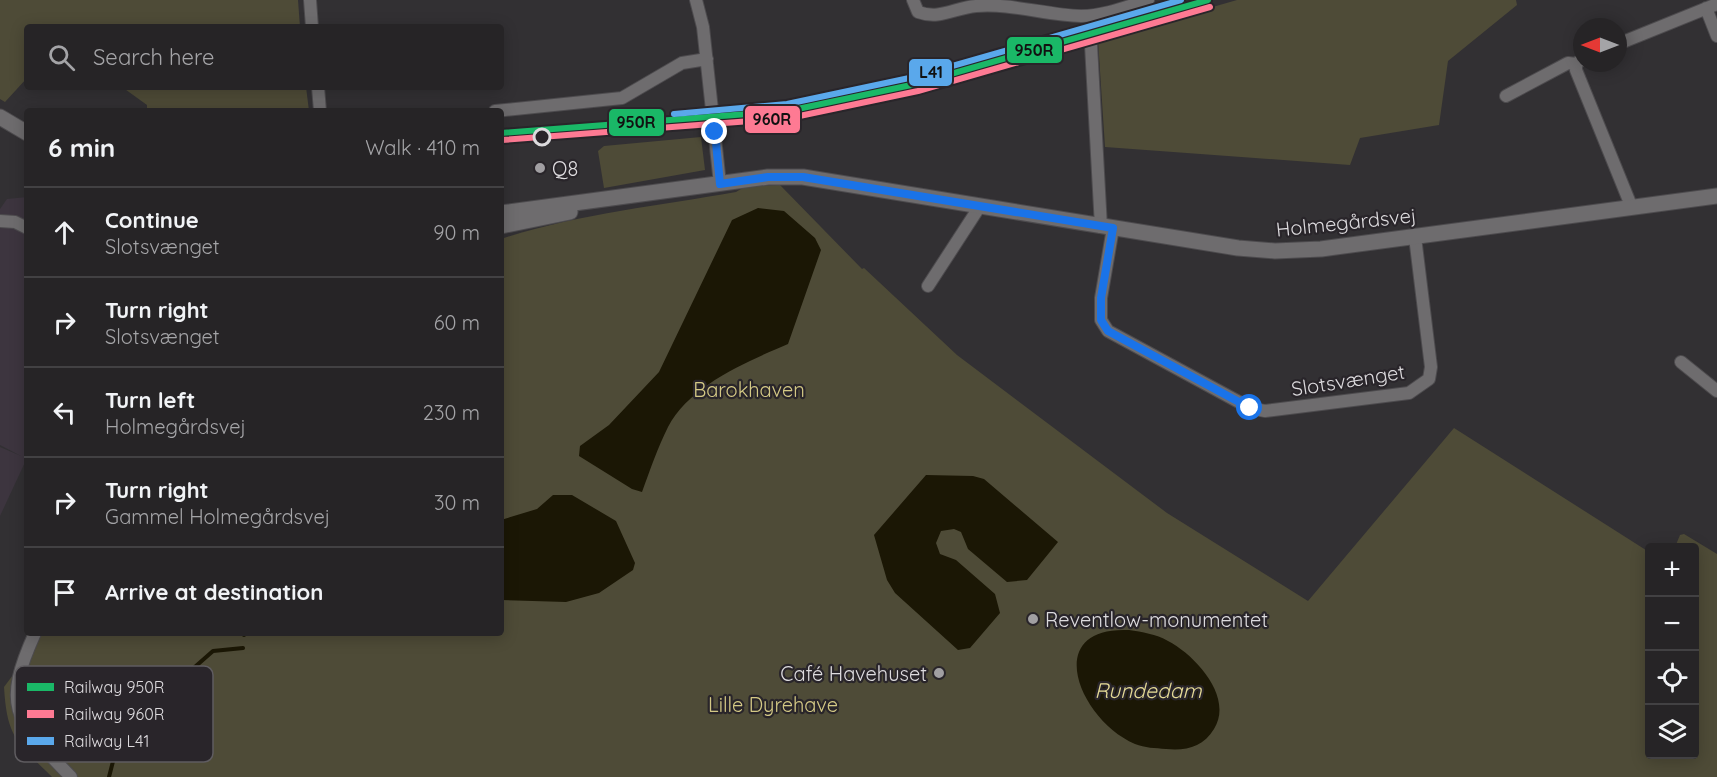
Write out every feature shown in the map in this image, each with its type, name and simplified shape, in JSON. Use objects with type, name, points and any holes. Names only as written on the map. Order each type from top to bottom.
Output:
[{"type":"street","points":[[310,0],[312,24]]},
{"type":"street","points":[[696,0],[707,59],[720,184]]},
{"type":"street","points":[[913,0],[918,12],[931,17],[974,6],[999,6],[1081,16],[1103,14],[1148,0]]},
{"type":"street","points":[[1627,40],[1712,6],[1717,36]]},
{"type":"street","name":"Slotsvænget","points":[[1091,45],[1107,228],[1101,320],[1108,331],[1250,408],[1265,411],[1409,393],[1424,385],[1429,379],[1431,367],[1415,237]]},
{"type":"street","points":[[504,110],[622,98],[682,63],[707,59]]},
{"type":"street","points":[[1506,96],[1568,63],[1573,63]]},
{"type":"street","points":[[1577,72],[1632,207]]},
{"type":"street","points":[[318,90],[320,108]]},
{"type":"street","points":[[0,117],[24,131]]},
{"type":"street","name":"Holmegårdsvej","points":[[504,213],[768,177],[803,177],[1107,228],[1238,248],[1275,251],[1321,249],[1717,196]]},
{"type":"street","name":"Holmegårdsvej","points":[[504,225],[582,210],[625,197]]},
{"type":"street","points":[[928,286],[980,206]]},
{"type":"street","points":[[0,221],[15,222],[24,226]]},
{"type":"street","points":[[1681,362],[1717,391]]},
{"type":"street","points":[[20,666],[34,636]]},
{"type":"street","points":[[15,680],[13,686],[15,711]]},
{"type":"street","points":[[56,762],[71,777]]},
{"type":"shaded area","points":[[24,197],[24,464],[0,516],[0,447],[21,456],[0,445],[0,209],[7,199]]},
{"type":"green space","points":[[0,0],[298,0],[300,24],[24,24],[24,81],[5,102],[0,99]]},
{"type":"green space","points":[[1237,0],[1516,0],[1517,5],[1448,61],[1439,125],[1360,138],[1350,165],[1105,147],[1098,40]]},
{"type":"green space","points":[[126,90],[306,90],[309,108],[147,108],[147,105]]},
{"type":"green space","points":[[701,137],[705,170],[604,188],[598,151],[604,146]]},
{"type":"green space","name":"Barokhaven","points":[[780,185],[862,269],[864,268],[957,355],[1167,513],[1308,601],[1454,428],[1645,549],[1645,759],[1699,759],[1699,543],[1717,554],[1717,777],[52,777],[37,762],[213,762],[213,666],[20,666],[38,636],[504,636],[504,238],[559,223],[618,211],[736,192],[746,186]]},
{"type":"green space","name":"Barokhaven","points":[[1684,534],[1699,543],[1677,543],[1680,535]]},
{"type":"green space","name":"Barokhaven","points":[[15,672],[15,736],[11,729],[5,704],[4,687]]},
{"type":"water","points":[[758,208],[784,211],[815,238],[821,250],[788,344],[737,367],[690,399],[668,427],[642,492],[632,489],[579,456],[580,446],[609,425],[659,372],[732,220]]},
{"type":"water","points":[[926,475],[973,476],[984,479],[1058,542],[1027,580],[1007,582],[968,549],[961,532],[954,529],[941,531],[936,543],[940,554],[956,560],[995,594],[1000,613],[970,648],[958,650],[895,593],[887,580],[874,535]]},
{"type":"water","points":[[553,495],[572,495],[616,521],[635,563],[633,570],[599,593],[566,602],[504,600],[504,519],[537,509]]},
{"type":"water","name":"Rundedam","points":[[1129,630],[1154,635],[1179,647],[1209,678],[1219,704],[1219,717],[1210,735],[1199,744],[1173,749],[1150,748],[1135,744],[1115,732],[1098,716],[1085,697],[1078,677],[1077,658],[1085,643],[1101,633]]},
{"type":"waterway","points":[[196,666],[213,651],[243,648]]},
{"type":"waterway","points":[[109,777],[113,762]]},
{"type":"rail line","name":"L41","points":[[674,114],[787,104],[914,77],[1181,0]]},
{"type":"rail line","name":"950R","points":[[504,133],[788,111],[916,84],[1208,0]]},
{"type":"rail line","name":"960R","points":[[504,140],[790,118],[918,91],[1210,7]]},
{"type":"place","name":"Q8","points":[[540,168]]},
{"type":"place","name":"Reventlow-monumentet","points":[[1033,619]]},
{"type":"place","name":"Café Havehuset","points":[[939,673]]},
{"type":"route","points":[[715,132],[720,184],[768,177],[803,177],[1113,228],[1101,298],[1101,320],[1108,331],[1250,408]]},
{"type":"park label","name":"Lille Dyrehave","points":[[773,704]]}]
